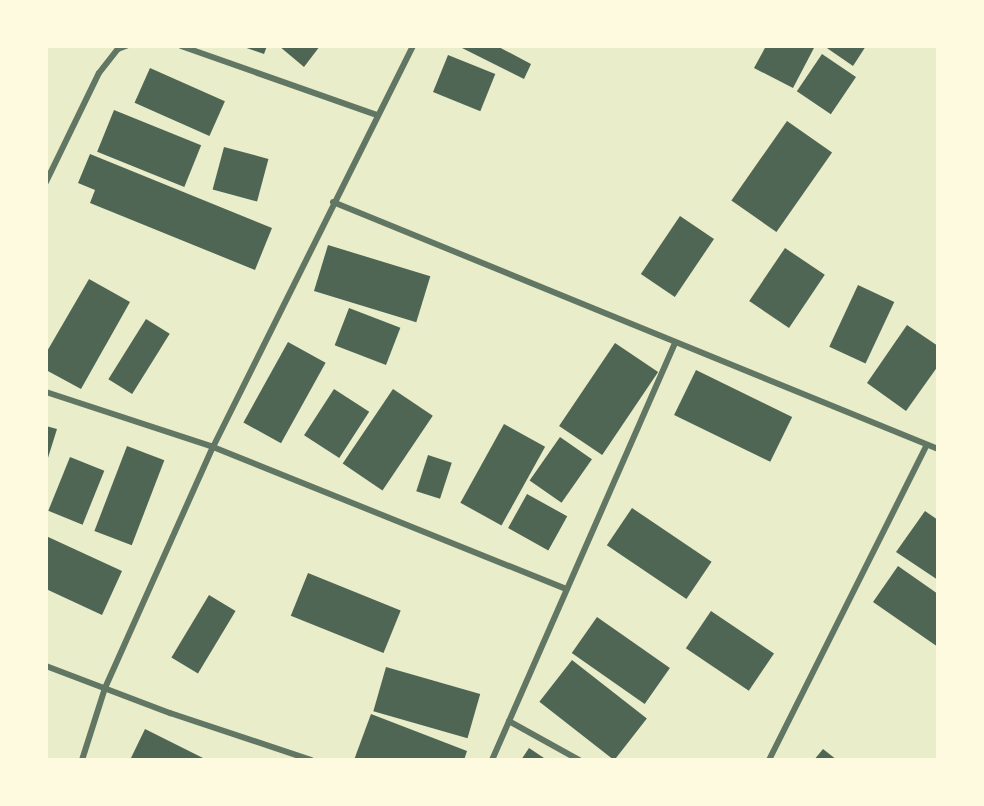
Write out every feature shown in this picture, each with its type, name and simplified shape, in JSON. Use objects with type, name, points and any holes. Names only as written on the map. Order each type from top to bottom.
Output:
[{"type":"street","points":[[46,182],[99,73],[118,49],[126,46]]},
{"type":"street","points":[[181,46],[377,115]]},
{"type":"street","points":[[82,759],[105,688],[213,447],[333,202],[413,46]]},
{"type":"street","points":[[333,202],[675,344],[938,449]]},
{"type":"street","points":[[492,759],[675,344]]},
{"type":"street","points":[[46,392],[213,447],[567,589]]},
{"type":"street","points":[[769,759],[927,445]]},
{"type":"street","points":[[46,666],[311,759]]},
{"type":"street","points":[[509,721],[579,759]]},
{"type":"building","points":[[241,46],[267,46],[264,54]]},
{"type":"building","points":[[279,46],[320,46],[304,67]]},
{"type":"building","points":[[458,46],[497,46],[531,64],[524,79]]},
{"type":"building","points":[[766,46],[815,46],[793,88],[754,68]]},
{"type":"building","points":[[824,46],[866,46],[853,66]]},
{"type":"building","points":[[822,54],[856,77],[831,114],[797,91]]},
{"type":"building","points":[[448,55],[495,74],[480,111],[433,92]]},
{"type":"building","points":[[150,68],[225,101],[209,136],[135,103]]},
{"type":"building","points":[[114,110],[201,145],[184,187],[97,152]]},
{"type":"building","points":[[787,121],[832,153],[776,232],[731,200]]},
{"type":"building","points":[[224,147],[268,159],[257,201],[213,190]]},
{"type":"building","points":[[90,154],[272,228],[255,270],[90,203],[95,190],[78,183]]},
{"type":"building","points":[[680,216],[714,239],[675,297],[641,274]]},
{"type":"building","points":[[328,245],[430,276],[416,322],[314,291]]},
{"type":"building","points":[[785,248],[825,275],[789,328],[749,301]]},
{"type":"building","points":[[89,279],[130,302],[81,389],[46,370],[46,353]]},
{"type":"building","points":[[858,285],[894,302],[866,364],[829,347]]},
{"type":"building","points":[[349,308],[400,328],[386,365],[335,345]]},
{"type":"building","points":[[146,319],[170,334],[132,394],[108,379]]},
{"type":"building","points":[[907,325],[938,346],[938,366],[906,411],[867,383]]},
{"type":"building","points":[[288,342],[326,363],[281,443],[243,422]]},
{"type":"building","points":[[615,343],[658,372],[602,455],[559,426]]},
{"type":"building","points":[[696,370],[792,417],[770,462],[674,415]]},
{"type":"building","points":[[334,389],[369,412],[339,458],[304,435]]},
{"type":"building","points":[[393,389],[433,416],[382,490],[343,464]]},
{"type":"building","points":[[504,424],[545,447],[501,526],[460,503]]},
{"type":"building","points":[[46,426],[57,429],[47,461],[46,461]]},
{"type":"building","points":[[560,437],[592,459],[562,503],[530,480]]},
{"type":"building","points":[[127,446],[164,460],[132,545],[94,531]]},
{"type":"building","points":[[428,455],[452,463],[440,499],[416,491]]},
{"type":"building","points":[[70,457],[104,471],[83,525],[48,511]]},
{"type":"building","points":[[527,494],[567,516],[548,550],[508,528]]},
{"type":"building","points":[[632,508],[712,562],[686,599],[607,545]]},
{"type":"building","points":[[925,511],[938,520],[938,580],[896,552]]},
{"type":"building","points":[[46,536],[122,571],[102,615],[46,589]]},
{"type":"building","points":[[898,566],[938,594],[938,647],[873,602]]},
{"type":"building","points":[[308,573],[401,610],[383,653],[291,616]]},
{"type":"building","points":[[209,595],[236,611],[198,674],[171,658]]},
{"type":"building","points":[[711,611],[774,653],[749,691],[686,648]]},
{"type":"building","points":[[597,617],[670,668],[645,704],[572,653]]},
{"type":"building","points":[[572,660],[647,718],[614,760],[539,702]]},
{"type":"building","points":[[386,667],[480,694],[468,738],[373,711]]},
{"type":"building","points":[[371,714],[467,751],[464,760],[354,760]]},
{"type":"building","points":[[145,729],[207,760],[130,760]]},
{"type":"building","points":[[529,748],[547,760],[521,760]]},
{"type":"building","points":[[823,749],[837,760],[814,760]]}]
